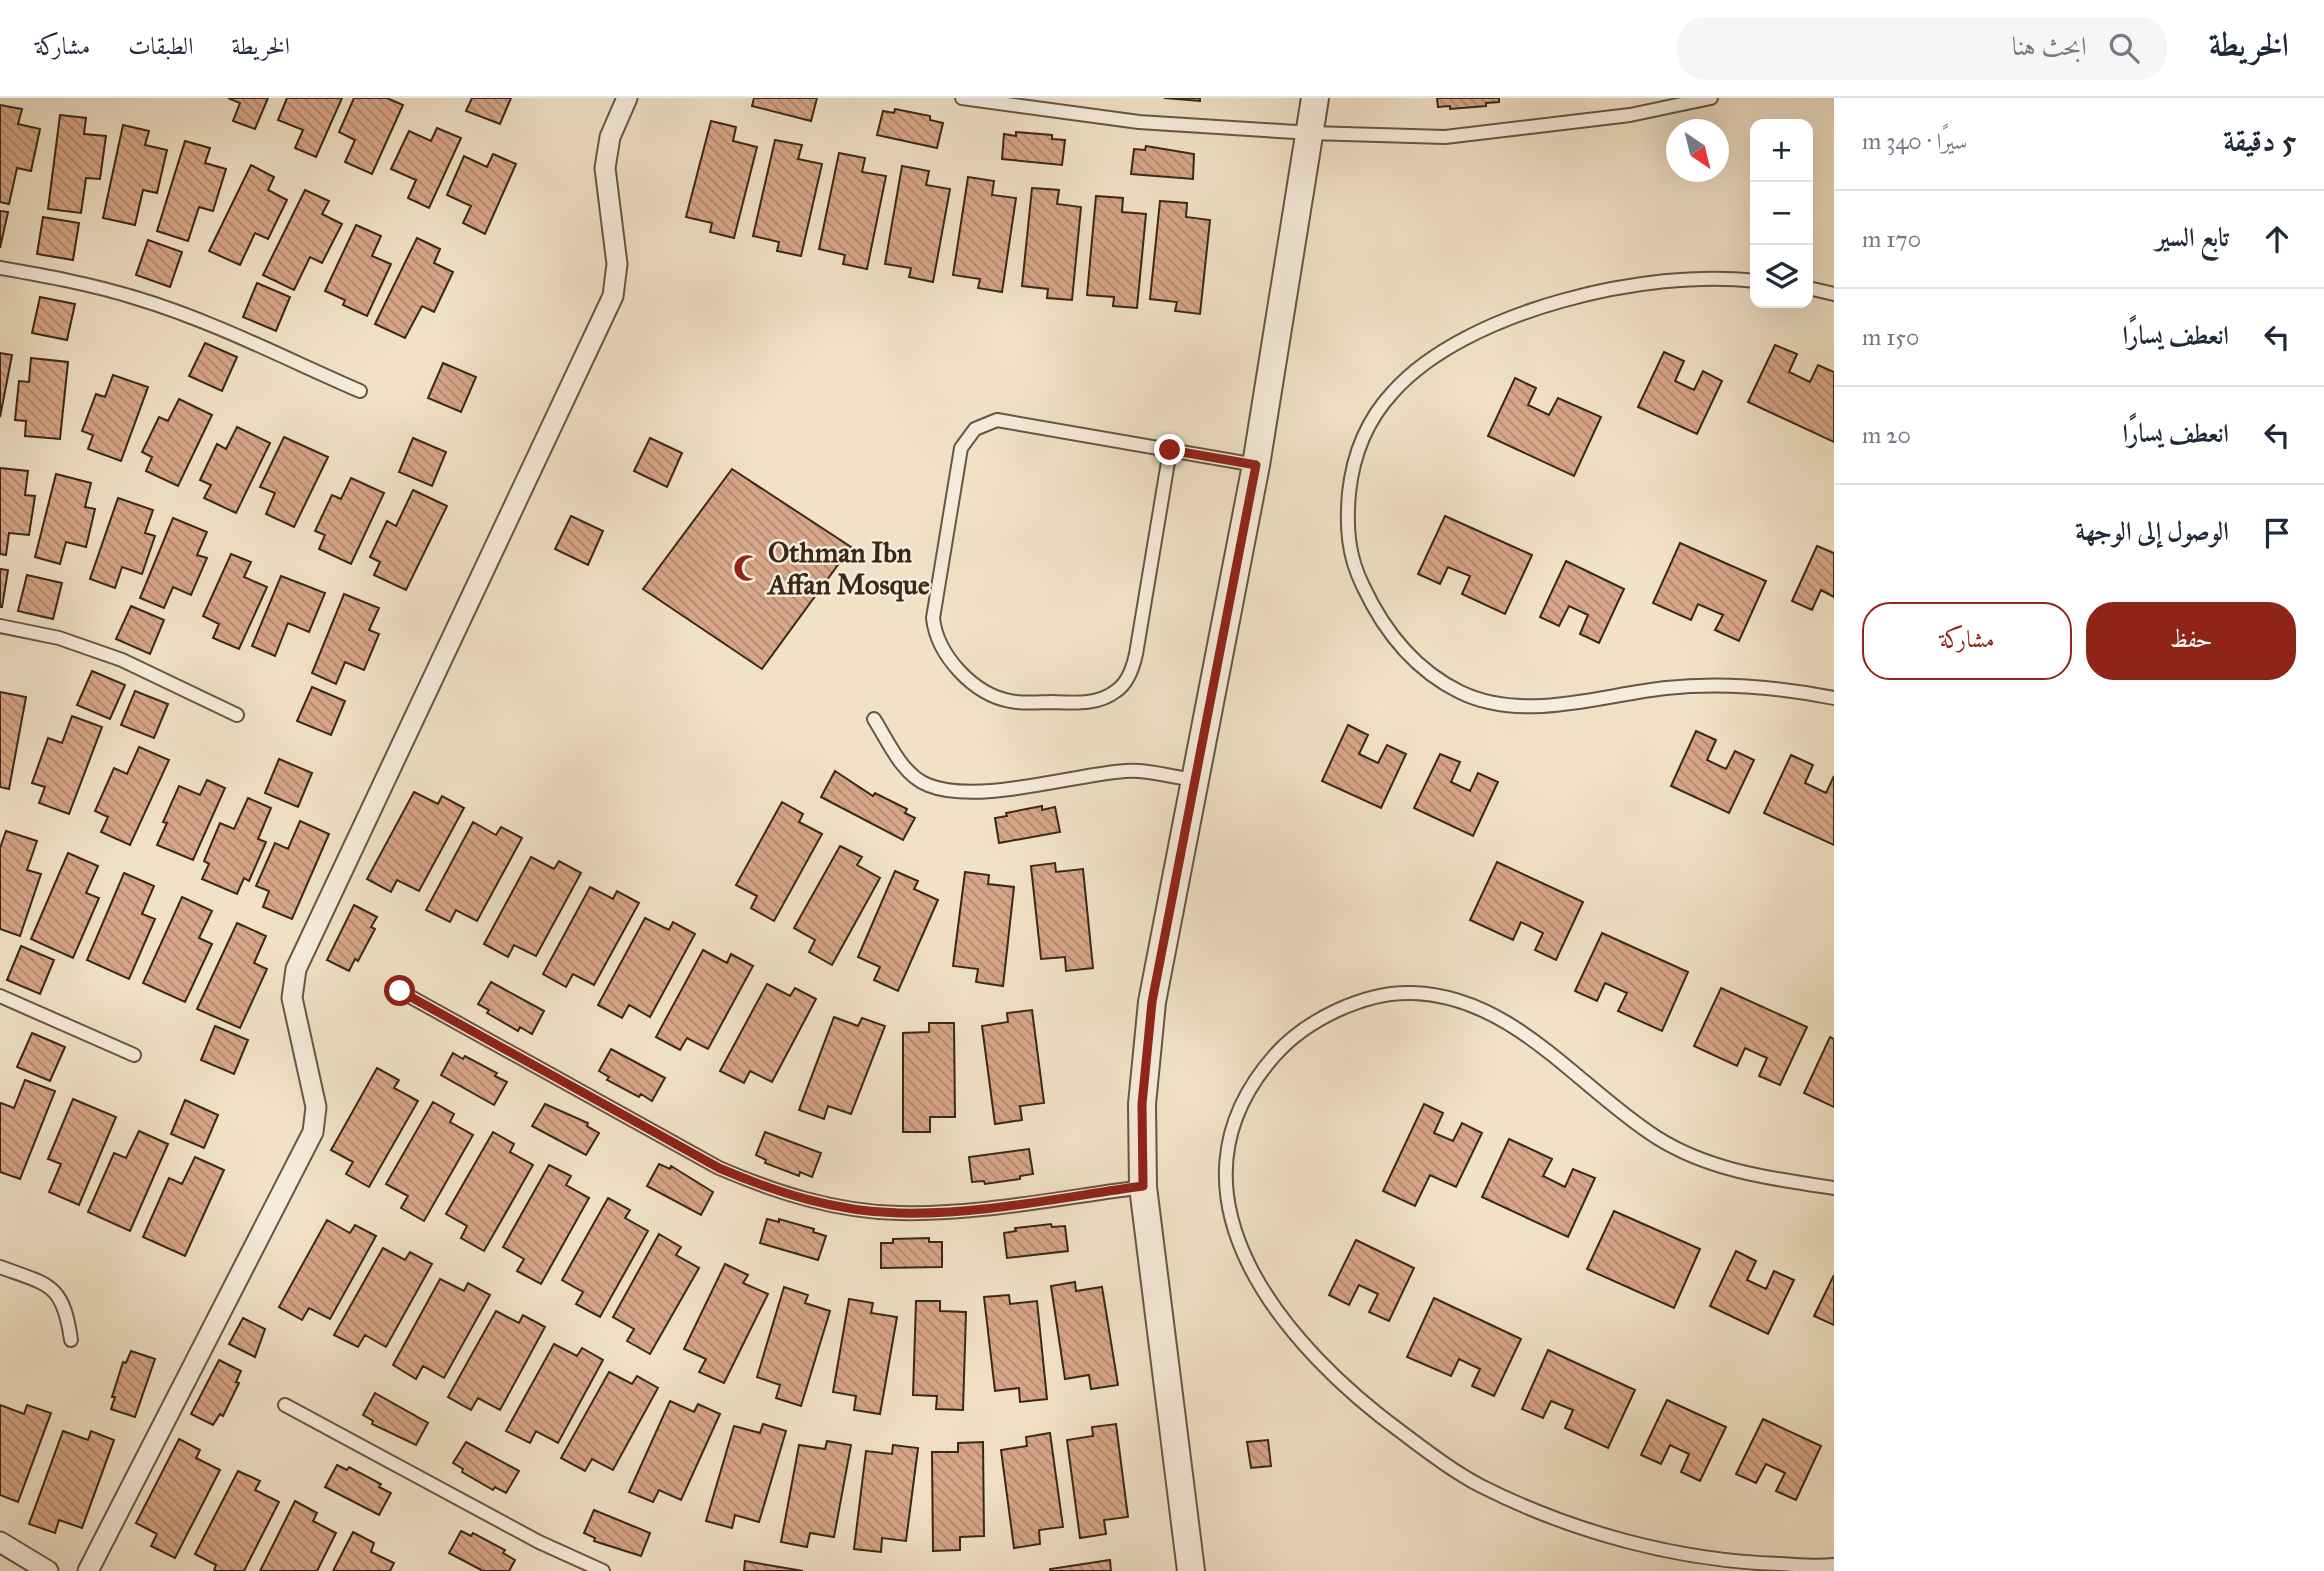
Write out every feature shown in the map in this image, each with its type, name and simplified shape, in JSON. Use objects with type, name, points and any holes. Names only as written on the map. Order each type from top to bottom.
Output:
[{"type":"street","points":[[88,1571],[313,1132],[316,1107],[292,998],[296,969],[613,296],[617,264],[605,168],[610,137],[627,98]]},
{"type":"street","points":[[1191,1571],[1143,1186],[1142,1104],[1152,1002],[1256,465],[1315,98]]},
{"type":"street","points":[[0,1542],[48,1571]]},
{"type":"lane","points":[[962,98],[1139,122],[1311,133],[1445,137],[1630,115],[1711,98]]},
{"type":"lane","points":[[0,268],[72,280],[139,299],[197,320],[360,391]]},
{"type":"lane","points":[[1750,281],[1675,281],[1611,290],[1549,305],[1482,329],[1434,357],[1393,391],[1364,432],[1352,468],[1346,520],[1352,564],[1372,606],[1399,644],[1425,671],[1462,693],[1502,704],[1548,706],[1666,688],[1726,685],[1780,687],[1834,698]]},
{"type":"lane","points":[[1813,289],[1834,294]]},
{"type":"lane","points":[[1170,450],[1136,654],[1131,673],[1118,690],[1102,699],[1082,703],[1010,701],[972,681],[943,650],[935,633],[933,618],[961,448],[967,438],[985,423],[997,420],[1170,450],[1256,465]]},
{"type":"lane","points":[[0,626],[59,638],[122,660],[237,715]]},
{"type":"lane","points":[[874,719],[904,767],[925,785],[950,791],[979,792],[1128,771],[1194,780]]},
{"type":"lane","points":[[400,991],[719,1168],[781,1192],[833,1205],[909,1213],[956,1212],[1143,1186]]},
{"type":"lane","points":[[1834,1188],[1759,1178],[1703,1159],[1659,1139],[1616,1109],[1537,1042],[1501,1019],[1460,1003],[1413,993],[1369,999],[1328,1016],[1284,1045],[1252,1081],[1236,1121],[1226,1169],[1231,1216],[1250,1272],[1277,1314],[1319,1364],[1370,1410],[1479,1485],[1605,1534],[1666,1551],[1751,1563],[1834,1565]]},
{"type":"lane","points":[[0,996],[134,1055]]},
{"type":"lane","points":[[0,1267],[47,1284],[59,1296],[67,1310],[71,1340]]},
{"type":"lane","points":[[285,1405],[539,1542],[603,1571]]},
{"type":"building","points":[[228,98],[268,98],[255,129],[233,121],[240,103]]},
{"type":"building","points":[[287,98],[342,98],[316,157],[295,148],[303,130],[278,120]]},
{"type":"building","points":[[354,98],[387,98],[403,105],[372,174],[345,162],[355,140],[339,132]]},
{"type":"building","points":[[472,98],[511,98],[500,124],[466,111]]},
{"type":"building","points":[[754,98],[817,98],[811,121],[752,106]]},
{"type":"building","points":[[1164,98],[1200,98],[1200,101]]},
{"type":"building","points":[[1437,98],[1499,98],[1499,102],[1486,103],[1486,106],[1450,109],[1450,106],[1438,107]]},
{"type":"building","points":[[0,105],[22,109],[18,124],[40,129],[31,171],[17,168],[9,204],[0,202]]},
{"type":"building","points":[[895,109],[930,116],[930,120],[943,123],[937,148],[877,135],[883,111],[894,113]]},
{"type":"building","points":[[60,115],[86,118],[84,134],[106,136],[100,179],[86,178],[81,213],[48,209]]},
{"type":"building","points":[[711,121],[736,127],[733,141],[757,147],[734,238],[710,232],[712,223],[686,217]]},
{"type":"building","points":[[123,125],[149,131],[145,145],[167,150],[157,193],[143,190],[135,225],[103,218]]},
{"type":"building","points":[[437,128],[461,138],[429,208],[408,198],[416,180],[391,169],[409,131],[431,141]]},
{"type":"building","points":[[1016,132],[1052,135],[1052,139],[1065,140],[1062,165],[1002,159],[1004,134],[1016,136]]},
{"type":"building","points":[[775,140],[802,145],[798,159],[822,164],[801,256],[777,251],[779,242],[753,236]]},
{"type":"building","points":[[185,141],[210,148],[205,163],[226,169],[213,211],[199,207],[188,241],[157,231]]},
{"type":"building","points":[[1146,146],[1194,154],[1193,179],[1131,174],[1134,149],[1145,150]]},
{"type":"building","points":[[839,153],[865,158],[862,172],[886,176],[867,269],[843,264],[845,255],[819,249]]},
{"type":"building","points":[[493,154],[516,164],[485,234],[463,223],[471,206],[447,195],[464,156],[487,167]]},
{"type":"building","points":[[251,165],[274,177],[268,190],[287,200],[268,239],[255,233],[240,265],[209,251]]},
{"type":"building","points":[[902,166],[929,171],[926,185],[950,189],[933,282],[909,277],[911,268],[885,264]]},
{"type":"building","points":[[968,177],[994,181],[992,195],[1016,198],[1002,292],[978,288],[980,279],[953,275]]},
{"type":"building","points":[[1032,188],[1059,190],[1057,204],[1081,207],[1072,300],[1047,298],[1048,289],[1022,286]]},
{"type":"building","points":[[305,190],[329,201],[322,214],[342,224],[322,263],[310,257],[294,290],[263,275]]},
{"type":"building","points":[[1096,196],[1123,198],[1122,212],[1146,214],[1137,308],[1113,306],[1114,297],[1087,295]]},
{"type":"building","points":[[1160,201],[1187,203],[1186,217],[1210,220],[1200,314],[1175,311],[1177,302],[1150,299]]},
{"type":"building","points":[[0,211],[8,212],[0,248]]},
{"type":"building","points":[[43,217],[79,223],[73,260],[37,254]]},
{"type":"building","points":[[356,225],[381,236],[372,256],[391,264],[367,316],[343,305],[345,300],[325,291]]},
{"type":"building","points":[[417,238],[440,249],[434,263],[453,272],[434,312],[422,306],[405,338],[375,324]]},
{"type":"building","points":[[148,240],[182,252],[170,287],[136,275]]},
{"type":"building","points":[[257,283],[290,297],[276,331],[243,317]]},
{"type":"building","points":[[40,297],[75,304],[67,340],[32,333]]},
{"type":"building","points":[[205,343],[237,357],[222,391],[189,376]]},
{"type":"building","points":[[1775,345],[1797,354],[1789,372],[1810,382],[1818,365],[1834,372],[1834,442],[1748,402]]},
{"type":"building","points":[[1664,352],[1684,361],[1675,381],[1694,390],[1703,371],[1722,381],[1697,434],[1638,407]]},
{"type":"building","points":[[0,353],[12,355],[0,417]]},
{"type":"building","points":[[31,358],[68,362],[60,439],[25,436],[26,421],[15,420],[19,381],[29,382]]},
{"type":"building","points":[[443,363],[476,377],[461,412],[428,398]]},
{"type":"building","points":[[113,375],[148,387],[121,461],[88,449],[93,435],[82,431],[96,394],[105,397]]},
{"type":"building","points":[[1515,378],[1536,388],[1528,405],[1549,415],[1558,398],[1601,417],[1574,476],[1488,436]]},
{"type":"building","points":[[179,399],[212,415],[178,486],[146,471],[152,457],[142,452],[159,417],[168,421]]},
{"type":"building","points":[[237,427],[270,443],[236,513],[204,498],[211,485],[200,480],[217,444],[226,449]]},
{"type":"building","points":[[284,437],[328,457],[294,527],[266,514],[275,493],[260,487]]},
{"type":"building","points":[[413,438],[446,452],[432,486],[399,472]]},
{"type":"building","points":[[650,438],[682,453],[667,487],[634,471]]},
{"type":"building","points":[[0,468],[28,471],[25,495],[35,496],[29,535],[9,533],[6,555],[0,554]]},
{"type":"building","name":"Othman Ibn Affan Mosque","points":[[732,469],[851,547],[762,669],[643,589]]},
{"type":"building","points":[[56,474],[91,483],[85,507],[95,509],[86,547],[66,542],[60,564],[35,557]]},
{"type":"building","points":[[351,478],[384,493],[351,564],[319,549],[325,535],[315,531],[332,495],[341,499]]},
{"type":"building","points":[[413,490],[447,506],[406,590],[374,575],[380,562],[370,557],[387,521],[396,526]]},
{"type":"building","points":[[118,498],[153,510],[145,533],[155,536],[142,574],[122,567],[115,588],[90,579]]},
{"type":"building","points":[[571,516],[603,531],[588,565],[555,549]]},
{"type":"building","points":[[1445,516],[1532,555],[1505,614],[1462,594],[1470,576],[1448,567],[1440,584],[1418,574]]},
{"type":"building","points":[[173,518],[207,532],[197,555],[207,558],[191,595],[173,587],[164,608],[140,598]]},
{"type":"building","points":[[1680,543],[1766,581],[1739,641],[1715,630],[1723,615],[1698,604],[1691,620],[1653,603]]},
{"type":"building","points":[[1817,546],[1834,553],[1834,597],[1821,590],[1812,610],[1792,601]]},
{"type":"building","points":[[231,554],[251,562],[244,577],[267,587],[239,649],[213,638],[219,624],[203,616]]},
{"type":"building","points":[[1566,561],[1624,589],[1599,643],[1580,634],[1588,615],[1569,606],[1559,626],[1540,617]]},
{"type":"building","points":[[0,569],[8,570],[2,607],[0,607]]},
{"type":"building","points":[[27,575],[62,583],[53,619],[18,611]]},
{"type":"building","points":[[281,576],[325,593],[309,632],[288,623],[275,656],[252,646]]},
{"type":"building","points":[[344,594],[379,608],[369,630],[379,634],[364,670],[345,662],[336,684],[312,673]]},
{"type":"building","points":[[131,606],[164,620],[150,654],[116,639]]},
{"type":"building","points":[[92,671],[125,685],[110,719],[77,705]]},
{"type":"building","points":[[312,687],[345,701],[331,735],[297,721]]},
{"type":"building","points":[[135,691],[168,704],[154,738],[121,725]]},
{"type":"building","points":[[0,692],[26,697],[9,789],[0,787]]},
{"type":"building","points":[[72,716],[102,727],[69,814],[39,803],[45,787],[32,783],[48,738],[62,743]]},
{"type":"building","points":[[1348,725],[1368,735],[1359,754],[1378,763],[1387,745],[1406,754],[1381,808],[1322,781]]},
{"type":"building","points":[[1696,731],[1716,740],[1707,760],[1726,769],[1735,751],[1754,760],[1729,813],[1671,786]]},
{"type":"building","points":[[139,747],[169,760],[130,845],[101,832],[108,817],[95,811],[114,768],[127,774]]},
{"type":"building","points":[[1440,754],[1460,762],[1451,782],[1470,791],[1478,773],[1498,782],[1473,836],[1414,808]]},
{"type":"building","points":[[1791,755],[1813,765],[1805,783],[1826,793],[1834,776],[1834,845],[1764,813]]},
{"type":"building","points":[[279,759],[312,773],[298,807],[265,793]]},
{"type":"building","points":[[835,771],[873,796],[875,793],[907,809],[905,813],[915,818],[903,840],[821,797]]},
{"type":"building","points":[[207,780],[225,788],[193,860],[157,845],[167,823],[163,822],[179,786],[200,795]]},
{"type":"building","points":[[414,792],[438,804],[442,796],[464,808],[419,891],[397,880],[391,892],[367,879]]},
{"type":"building","points":[[248,798],[271,808],[258,839],[266,842],[249,881],[244,878],[237,894],[202,879],[209,864],[204,861],[220,823],[234,829]]},
{"type":"building","points":[[782,802],[803,814],[799,822],[822,834],[774,921],[751,908],[757,896],[736,885]]},
{"type":"building","points":[[1042,806],[1042,810],[1055,807],[1060,832],[999,843],[995,818],[1007,816],[1006,813]]},
{"type":"building","points":[[300,821],[329,834],[292,919],[263,907],[269,891],[256,886],[275,843],[288,849]]},
{"type":"building","points":[[473,822],[496,835],[501,827],[522,838],[477,921],[456,910],[450,922],[426,910]]},
{"type":"building","points":[[6,831],[37,841],[27,870],[41,874],[20,936],[0,929],[0,848]]},
{"type":"building","points":[[840,846],[862,857],[857,865],[880,878],[832,965],[809,952],[815,940],[794,928]]},
{"type":"building","points":[[68,853],[98,866],[86,893],[99,898],[73,958],[31,939]]},
{"type":"building","points":[[531,857],[554,869],[559,861],[581,873],[536,956],[514,945],[508,957],[484,944]]},
{"type":"building","points":[[1497,862],[1583,902],[1556,960],[1535,950],[1543,933],[1521,922],[1513,940],[1470,920]]},
{"type":"building","points":[[1055,863],[1056,872],[1083,869],[1093,968],[1066,971],[1065,957],[1041,959],[1031,866]]},
{"type":"building","points":[[895,871],[918,881],[914,889],[938,900],[898,991],[874,980],[880,967],[858,957]]},
{"type":"building","points":[[965,872],[989,875],[988,884],[1014,887],[1003,986],[976,982],[978,969],[953,966]]},
{"type":"building","points":[[124,873],[154,886],[142,914],[155,919],[129,979],[87,960]]},
{"type":"building","points":[[590,887],[613,899],[617,891],[639,903],[594,985],[573,974],[566,987],[543,974]]},
{"type":"building","points":[[182,897],[212,911],[199,938],[212,944],[185,1002],[143,983]]},
{"type":"building","points":[[354,905],[377,917],[371,927],[375,929],[358,961],[355,959],[349,971],[327,960]]},
{"type":"building","points":[[645,918],[669,930],[673,922],[695,934],[650,1017],[629,1005],[622,1018],[598,1005]]},
{"type":"building","points":[[237,923],[266,936],[254,963],[267,969],[240,1028],[197,1009]]},
{"type":"building","points":[[1602,933],[1688,972],[1662,1031],[1618,1011],[1627,993],[1605,983],[1597,1001],[1575,991]]},
{"type":"building","points":[[21,946],[54,960],[40,994],[7,980]]},
{"type":"building","points":[[703,950],[727,963],[731,954],[753,966],[708,1049],[687,1038],[680,1050],[656,1037]]},
{"type":"building","points":[[491,982],[544,1011],[532,1034],[520,1027],[518,1031],[487,1013],[489,1010],[478,1004]]},
{"type":"building","points":[[767,984],[790,996],[795,988],[816,999],[772,1082],[750,1071],[744,1083],[720,1071]]},
{"type":"building","points":[[1721,988],[1807,1027],[1780,1085],[1759,1076],[1767,1058],[1745,1048],[1737,1066],[1694,1046]]},
{"type":"building","points":[[1032,1010],[1044,1103],[1020,1106],[1022,1120],[995,1124],[982,1026],[1008,1022],[1007,1013]]},
{"type":"building","points":[[834,1017],[858,1026],[862,1018],[885,1026],[851,1114],[828,1106],[824,1119],[799,1110]]},
{"type":"building","points":[[929,1023],[954,1023],[955,1117],[930,1117],[930,1132],[903,1132],[903,1033],[929,1032]]},
{"type":"building","points":[[215,1026],[248,1040],[234,1074],[201,1060]]},
{"type":"building","points":[[32,1033],[65,1047],[50,1081],[17,1067]]},
{"type":"building","points":[[1830,1037],[1834,1039],[1834,1107],[1804,1093]]},
{"type":"building","points":[[611,1049],[665,1078],[652,1101],[607,1080],[609,1077],[599,1071]]},
{"type":"building","points":[[453,1053],[463,1059],[465,1056],[497,1073],[495,1076],[507,1082],[494,1105],[441,1075]]},
{"type":"building","points":[[377,1068],[399,1080],[394,1088],[418,1101],[369,1187],[346,1174],[353,1162],[331,1150]]},
{"type":"building","points":[[25,1080],[55,1091],[20,1179],[0,1172],[0,1105],[1,1103],[14,1108]]},
{"type":"building","points":[[73,1099],[116,1117],[79,1205],[49,1192],[61,1164],[48,1159]]},
{"type":"building","points":[[185,1100],[218,1115],[204,1148],[171,1134]]},
{"type":"building","points":[[433,1102],[454,1114],[450,1122],[473,1135],[424,1221],[401,1208],[408,1196],[386,1184]]},
{"type":"building","points":[[545,1104],[588,1123],[587,1126],[599,1133],[586,1155],[532,1126]]},
{"type":"building","points":[[1424,1104],[1443,1113],[1434,1133],[1453,1141],[1462,1123],[1482,1133],[1456,1187],[1430,1175],[1415,1206],[1383,1191]]},
{"type":"building","points":[[139,1131],[168,1144],[130,1231],[88,1212],[114,1153],[126,1158]]},
{"type":"building","points":[[493,1132],[514,1144],[510,1152],[533,1165],[484,1251],[461,1238],[467,1226],[446,1214]]},
{"type":"building","points":[[765,1132],[821,1153],[812,1177],[800,1172],[799,1176],[765,1163],[766,1160],[756,1155]]},
{"type":"building","points":[[1509,1139],[1552,1159],[1543,1176],[1565,1187],[1573,1169],[1595,1178],[1568,1237],[1482,1197]]},
{"type":"building","points":[[1029,1149],[1033,1174],[1020,1176],[1020,1179],[985,1184],[984,1181],[972,1182],[969,1157]]},
{"type":"building","points":[[195,1157],[224,1170],[185,1256],[143,1237],[169,1178],[182,1184]]},
{"type":"building","points":[[659,1164],[670,1169],[671,1166],[713,1192],[701,1215],[647,1186]]},
{"type":"building","points":[[549,1165],[571,1176],[566,1185],[589,1198],[541,1284],[517,1271],[524,1259],[503,1247]]},
{"type":"building","points":[[608,1198],[630,1210],[625,1218],[648,1231],[600,1317],[576,1304],[583,1292],[562,1280]]},
{"type":"building","points":[[1614,1211],[1700,1249],[1674,1308],[1587,1269]]},
{"type":"building","points":[[767,1219],[779,1222],[779,1219],[814,1229],[813,1232],[826,1236],[818,1260],[760,1243]]},
{"type":"building","points":[[327,1220],[350,1233],[355,1225],[376,1236],[330,1319],[309,1308],[302,1320],[279,1307]]},
{"type":"building","points":[[1051,1224],[1052,1227],[1065,1226],[1068,1251],[1007,1258],[1004,1233],[1016,1231],[1015,1228]]},
{"type":"building","points":[[659,1234],[681,1247],[676,1255],[699,1268],[650,1354],[627,1341],[634,1329],[613,1317]]},
{"type":"building","points":[[929,1238],[929,1242],[942,1242],[942,1267],[881,1268],[881,1243],[893,1243],[893,1239]]},
{"type":"building","points":[[1356,1240],[1414,1268],[1389,1321],[1369,1312],[1378,1294],[1359,1285],[1349,1305],[1329,1295]]},
{"type":"building","points":[[383,1248],[405,1260],[410,1252],[432,1264],[386,1347],[365,1335],[358,1347],[334,1335]]},
{"type":"building","points":[[1736,1251],[1756,1261],[1747,1280],[1766,1289],[1774,1271],[1794,1280],[1768,1334],[1710,1306]]},
{"type":"building","points":[[725,1264],[748,1275],[743,1283],[768,1294],[724,1383],[699,1372],[706,1359],[684,1349]]},
{"type":"building","points":[[1834,1275],[1834,1325],[1814,1316]]},
{"type":"building","points":[[440,1279],[464,1291],[468,1283],[490,1295],[444,1378],[423,1366],[416,1379],[393,1365]]},
{"type":"building","points":[[1075,1282],[1076,1291],[1102,1287],[1118,1385],[1091,1389],[1089,1375],[1065,1379],[1051,1286]]},
{"type":"building","points":[[784,1287],[808,1295],[805,1303],[830,1311],[801,1406],[776,1398],[780,1385],[757,1377]]},
{"type":"building","points":[[1009,1295],[1010,1304],[1037,1301],[1047,1399],[1020,1402],[1019,1388],[995,1391],[984,1297]]},
{"type":"building","points":[[1434,1298],[1521,1339],[1494,1396],[1472,1386],[1480,1369],[1459,1359],[1451,1376],[1407,1357]]},
{"type":"building","points":[[849,1299],[873,1303],[871,1313],[897,1317],[880,1414],[854,1410],[856,1396],[833,1392]]},
{"type":"building","points":[[916,1301],[940,1301],[940,1311],[966,1312],[963,1410],[936,1409],[937,1396],[913,1395]]},
{"type":"building","points":[[496,1311],[519,1323],[523,1315],[545,1327],[500,1410],[478,1398],[471,1410],[448,1397]]},
{"type":"building","points":[[243,1318],[265,1329],[255,1357],[229,1344]]},
{"type":"building","points":[[554,1344],[577,1356],[582,1348],[603,1360],[558,1443],[536,1431],[530,1443],[506,1431]]},
{"type":"building","points":[[1548,1350],[1635,1390],[1608,1448],[1565,1428],[1573,1410],[1551,1401],[1543,1418],[1522,1409]]},
{"type":"building","points":[[131,1351],[155,1359],[135,1417],[111,1409],[123,1362],[126,1363]]},
{"type":"building","points":[[219,1360],[241,1371],[236,1382],[239,1383],[223,1416],[220,1414],[213,1425],[191,1414]]},
{"type":"building","points":[[609,1372],[632,1384],[637,1376],[658,1388],[613,1470],[592,1459],[585,1471],[561,1458]]},
{"type":"building","points":[[375,1393],[428,1423],[416,1445],[372,1424],[373,1421],[363,1415]]},
{"type":"building","points":[[1667,1400],[1726,1427],[1700,1481],[1681,1472],[1689,1454],[1670,1445],[1661,1464],[1641,1455]]},
{"type":"building","points":[[670,1401],[694,1412],[698,1404],[720,1414],[681,1500],[659,1490],[653,1502],[629,1492]]},
{"type":"building","points":[[0,1405],[24,1414],[27,1405],[51,1413],[18,1502],[0,1495]]},
{"type":"building","points":[[1763,1419],[1821,1446],[1796,1500],[1776,1491],[1785,1473],[1766,1464],[1756,1483],[1736,1474]]},
{"type":"building","points":[[763,1424],[786,1431],[759,1522],[735,1515],[732,1528],[706,1521],[734,1426],[760,1433]]},
{"type":"building","points":[[1116,1424],[1128,1517],[1104,1520],[1106,1534],[1080,1538],[1067,1440],[1093,1436],[1092,1427]]},
{"type":"building","points":[[63,1431],[88,1440],[91,1431],[114,1440],[82,1528],[59,1520],[55,1533],[29,1524]]},
{"type":"building","points":[[1050,1433],[1063,1527],[1039,1530],[1040,1544],[1014,1548],[1001,1450],[1027,1446],[1026,1437]]},
{"type":"building","points":[[179,1439],[200,1450],[196,1458],[220,1470],[175,1558],[151,1546],[157,1534],[136,1523]]},
{"type":"building","points":[[1268,1440],[1271,1466],[1251,1468],[1247,1442]]},
{"type":"building","points":[[827,1441],[851,1445],[834,1537],[810,1533],[807,1547],[781,1542],[799,1445],[825,1449]]},
{"type":"building","points":[[466,1442],[519,1471],[506,1493],[495,1487],[493,1490],[462,1472],[463,1469],[453,1463]]},
{"type":"building","points":[[983,1442],[984,1536],[960,1537],[960,1550],[933,1551],[932,1452],[958,1452],[958,1443]]},
{"type":"building","points":[[893,1445],[918,1448],[906,1541],[882,1538],[881,1552],[854,1549],[866,1451],[892,1454]]},
{"type":"building","points":[[337,1465],[347,1470],[349,1467],[381,1484],[379,1487],[391,1493],[379,1515],[325,1487]]},
{"type":"building","points":[[238,1471],[260,1481],[255,1490],[279,1502],[244,1571],[214,1571],[216,1565],[195,1554]]},
{"type":"building","points":[[295,1501],[317,1513],[313,1521],[336,1533],[317,1571],[260,1571]]},
{"type":"building","points":[[594,1510],[650,1533],[641,1556],[594,1541],[595,1538],[584,1533]]},
{"type":"building","points":[[461,1531],[471,1536],[473,1533],[505,1550],[503,1553],[515,1560],[509,1571],[483,1571],[449,1553]]},
{"type":"building","points":[[353,1532],[374,1543],[371,1552],[394,1563],[390,1571],[333,1571]]},
{"type":"building","points":[[1110,1560],[1111,1571],[1050,1571],[1050,1569]]},
{"type":"building","points":[[745,1561],[803,1571],[744,1571]]},
{"type":"place","name":"Othman Ibn Affan Mosque","points":[[747,568]]},
{"type":"route","points":[[400,991],[719,1168],[768,1188],[833,1205],[897,1213],[956,1212],[1143,1186],[1142,1104],[1152,1002],[1256,465],[1170,450]]}]
